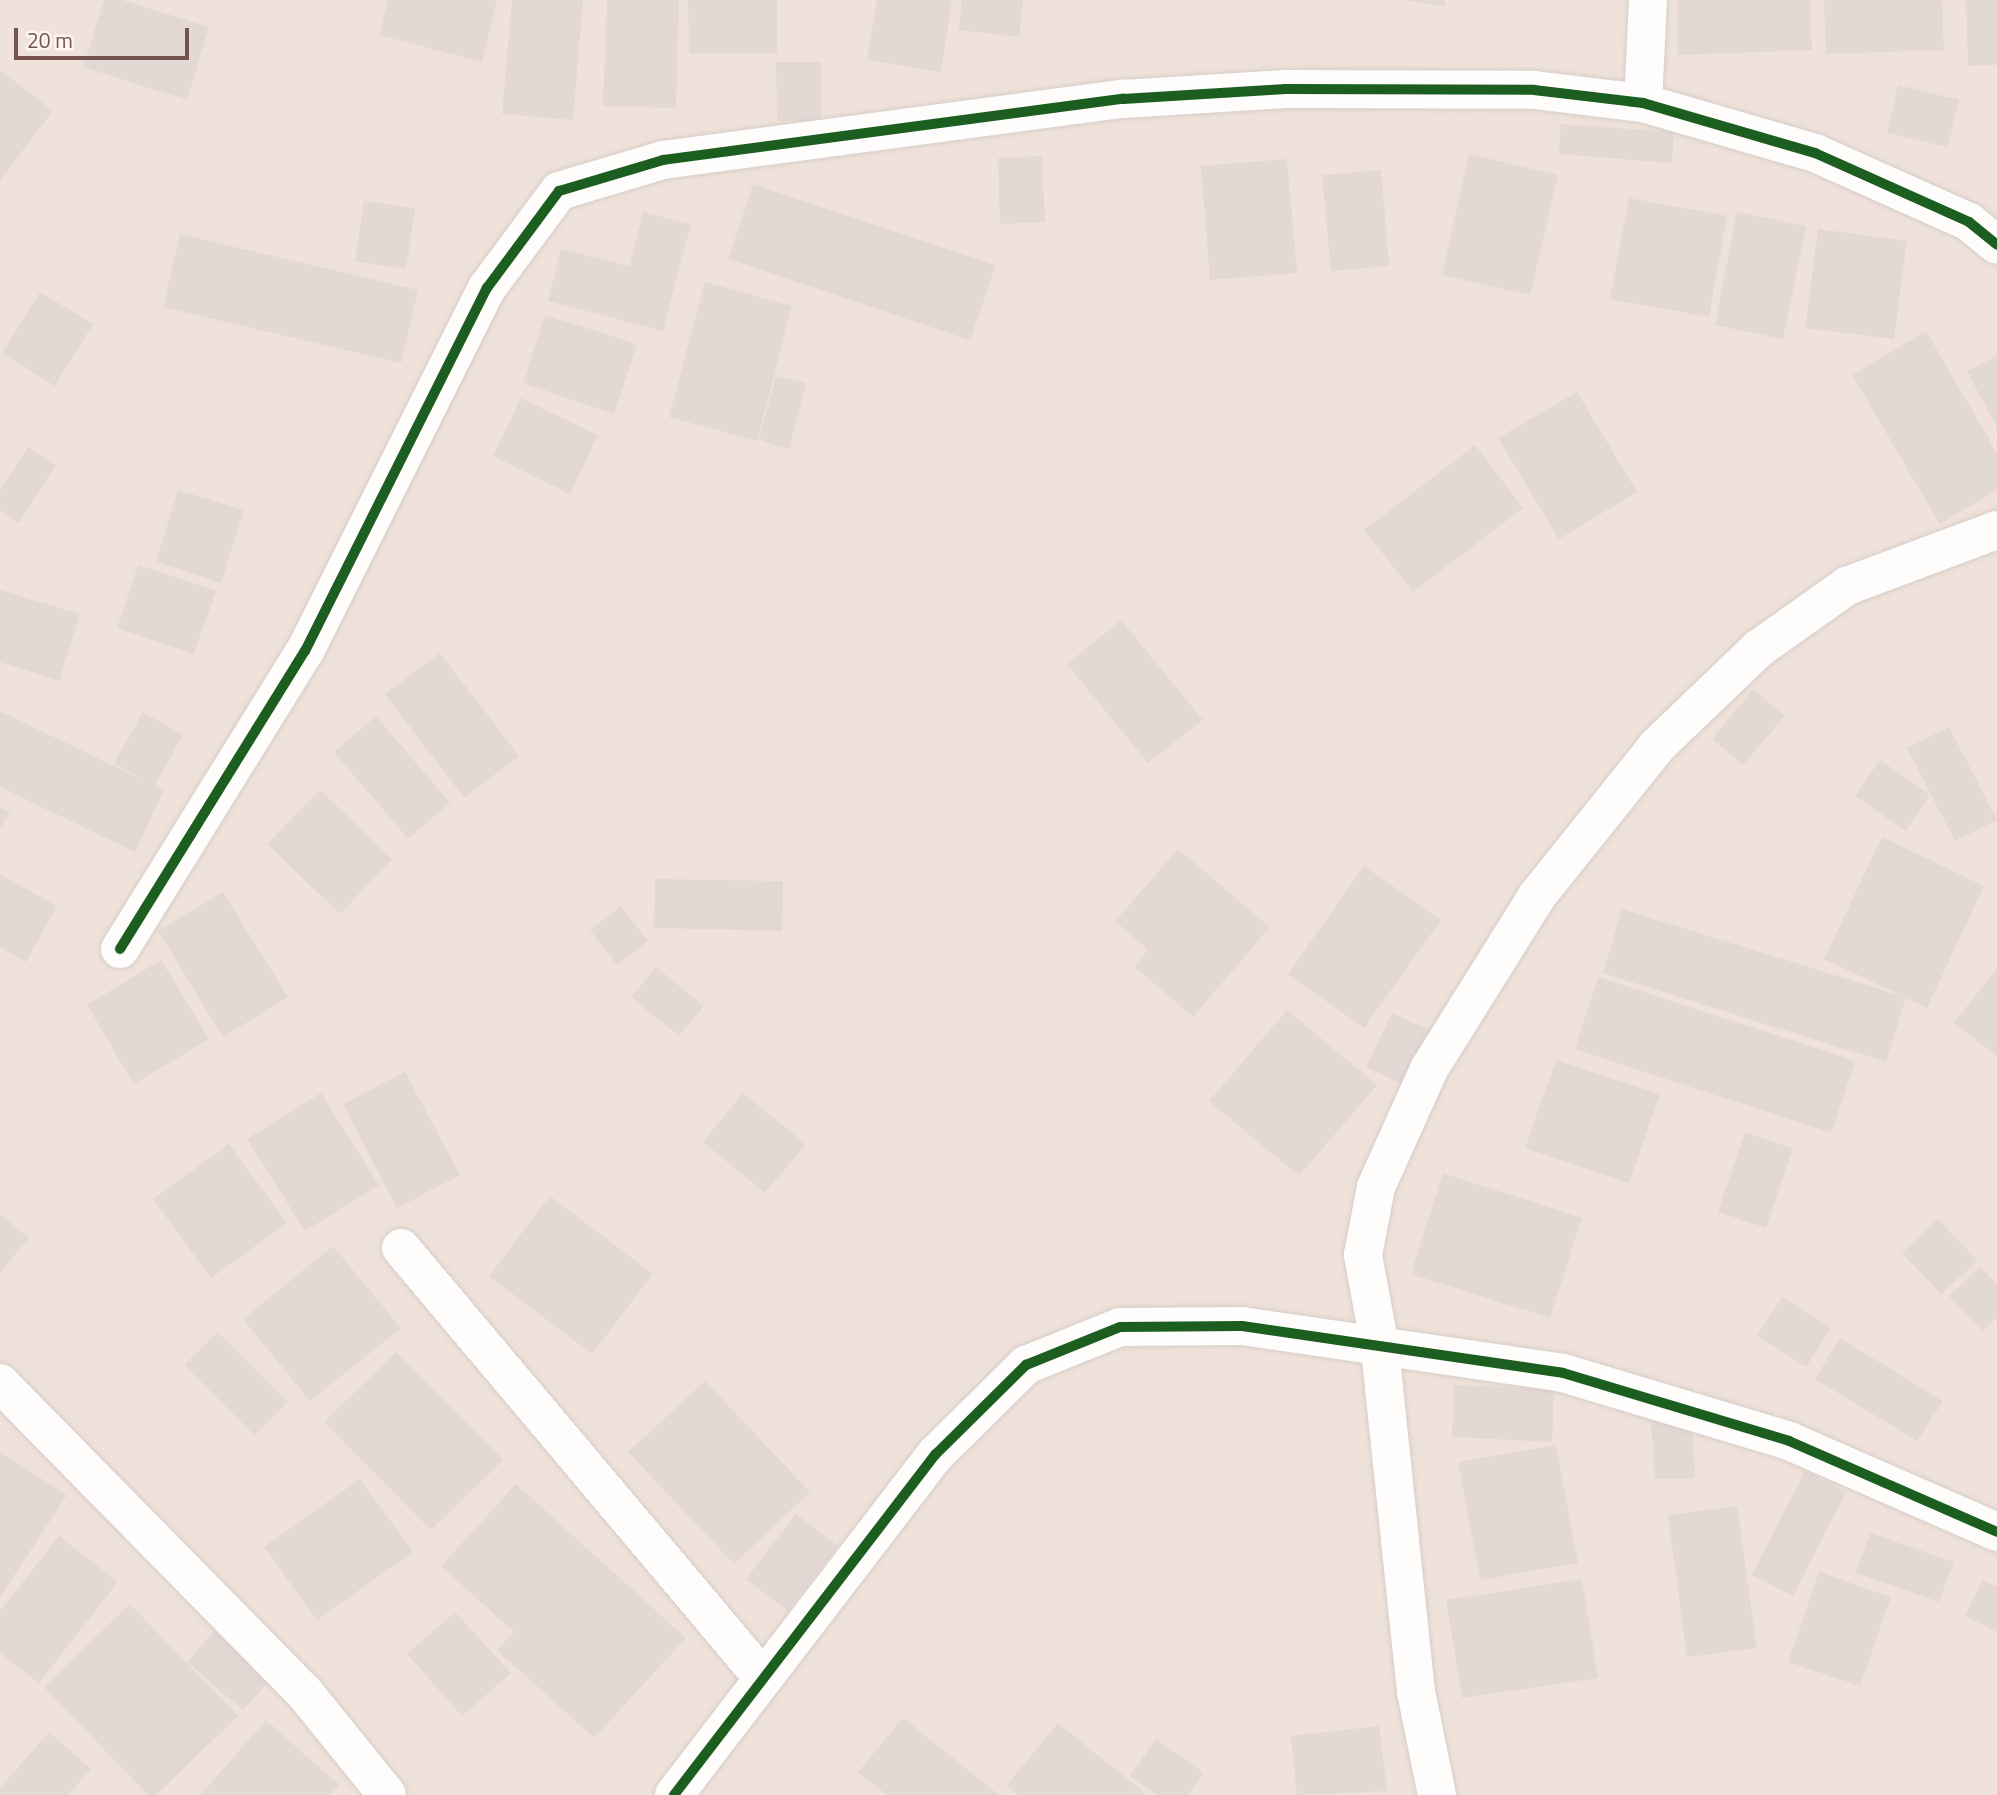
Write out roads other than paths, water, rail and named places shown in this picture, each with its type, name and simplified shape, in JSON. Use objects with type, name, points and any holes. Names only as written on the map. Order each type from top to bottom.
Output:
[{"type":"street","points":[[1643,103],[1648,0]]},
{"type":"street","points":[[120,949],[305,651],[487,288],[559,191],[663,160],[1123,99],[1286,89],[1520,90],[1643,103],[1815,153],[1969,222],[1997,245]]},
{"type":"street","points":[[1437,1795],[1416,1692],[1380,1347],[1363,1255],[1376,1187],[1429,1069],[1537,896],[1657,746],[1758,649],[1847,586],[1997,530]]},
{"type":"street","points":[[401,1248],[763,1678]]},
{"type":"street","points":[[674,1795],[936,1454],[1026,1365],[1120,1327],[1241,1326],[1563,1373],[1789,1441],[1997,1532]]},
{"type":"street","points":[[0,1383],[304,1692],[387,1795]]}]
